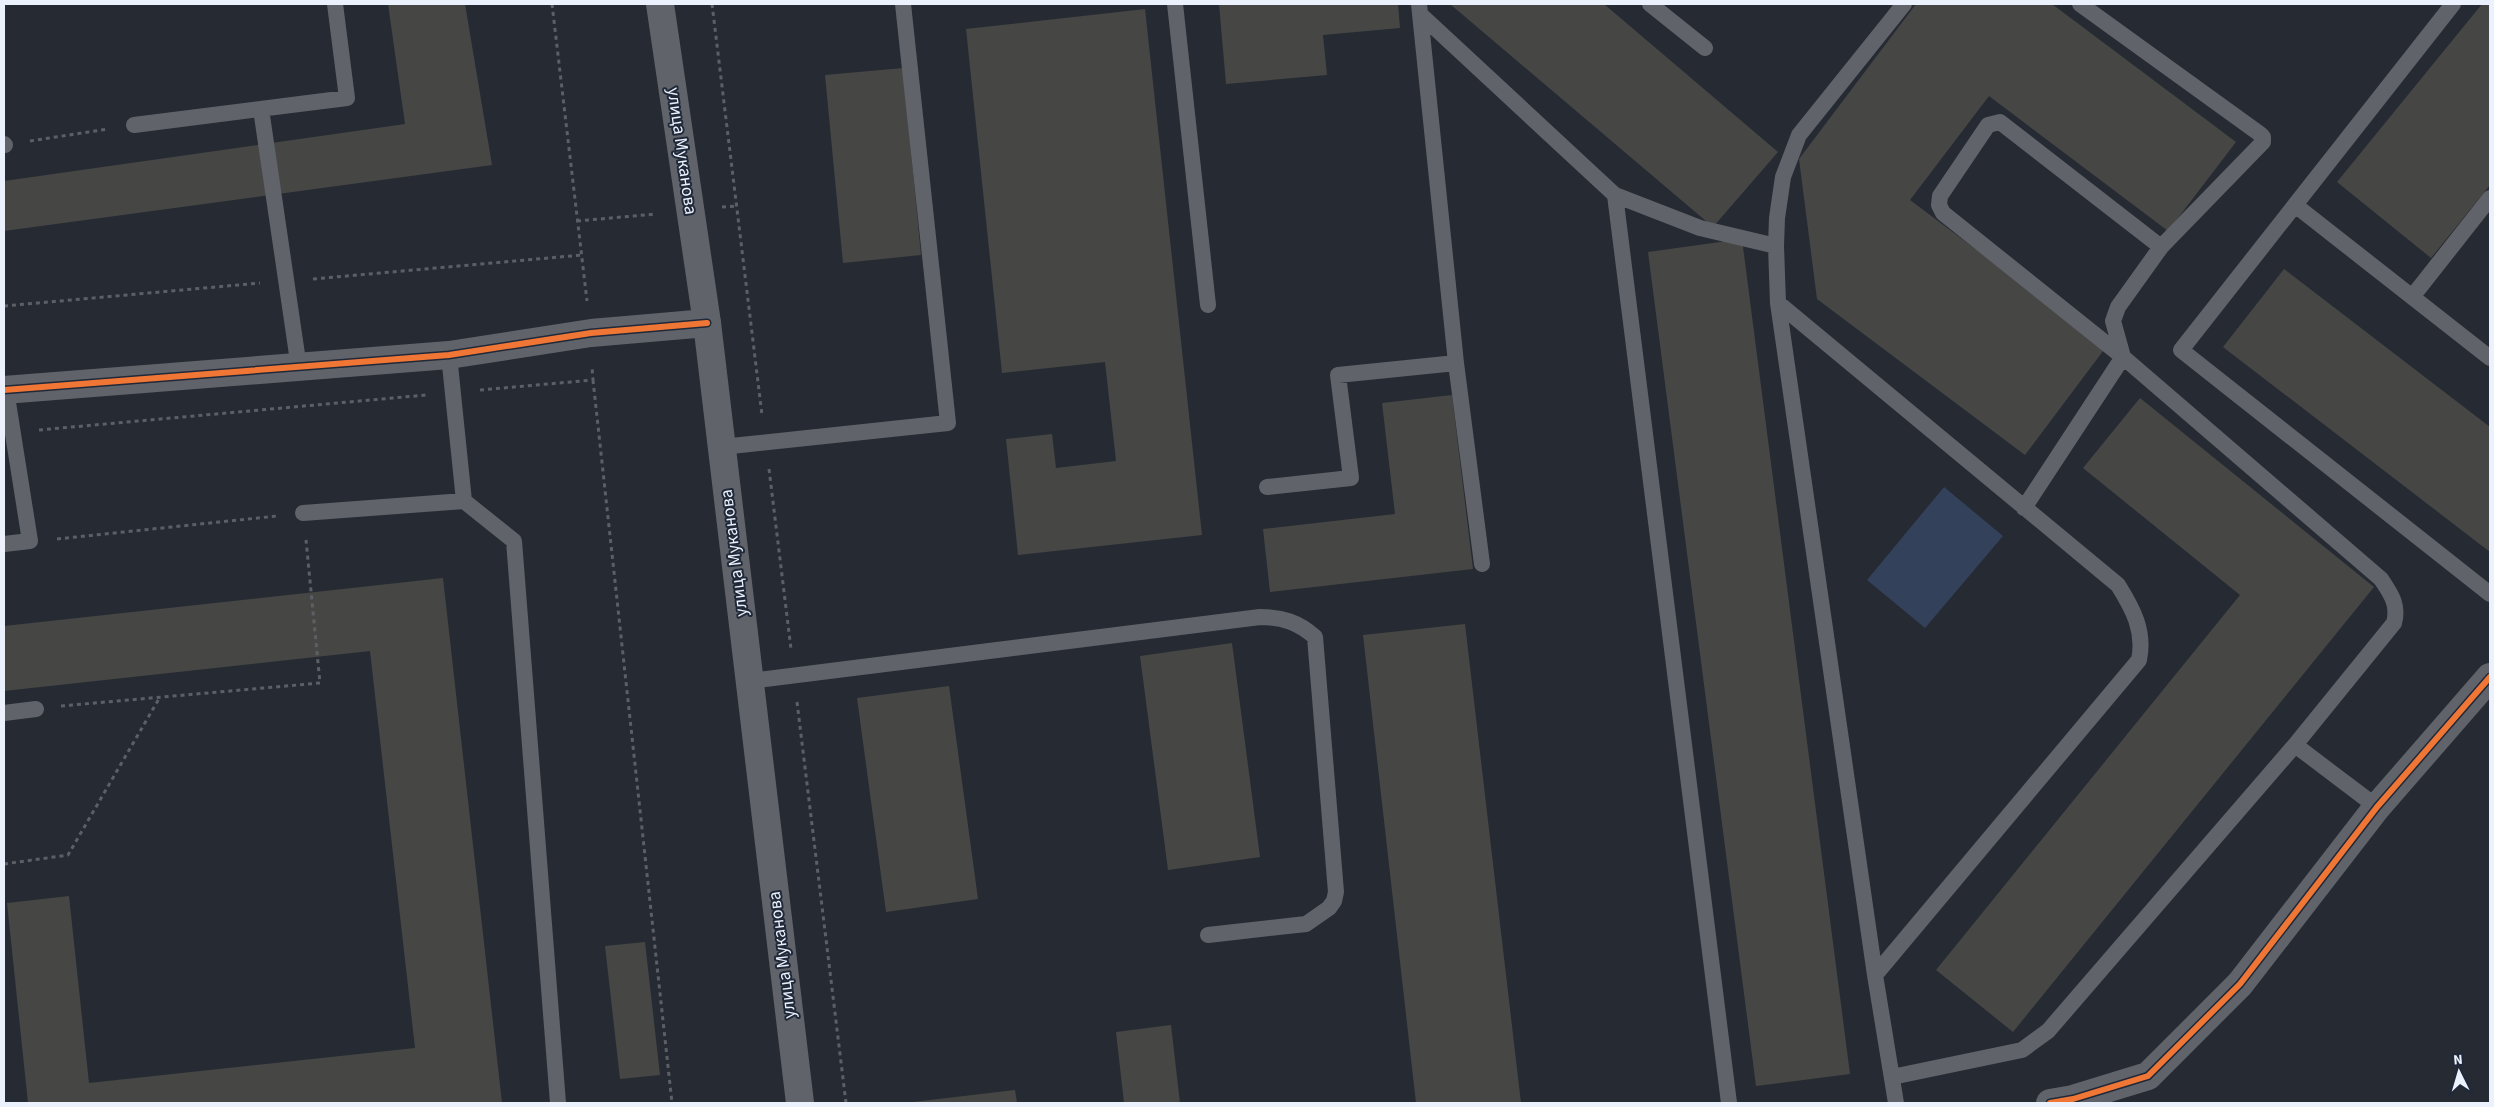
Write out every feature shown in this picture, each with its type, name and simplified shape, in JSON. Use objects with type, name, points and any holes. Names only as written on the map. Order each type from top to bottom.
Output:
[{"type":"street","name":"улица Муканова","points":[[660,4],[707,322],[800,1103]]},
{"type":"street","points":[[5,390],[449,355],[591,333],[707,322]]},
{"type":"street","points":[[2067,1102],[2148,1076],[2240,984],[2377,808],[2490,677]]},
{"type":"lane","points":[[134,125],[347,98],[336,4]]},
{"type":"lane","points":[[722,447],[948,423],[903,4]]},
{"type":"lane","points":[[1175,4],[1208,305]]},
{"type":"lane","points":[[1650,4],[1705,48]]},
{"type":"lane","points":[[1896,1103],[1875,975],[1778,303],[1776,246],[1783,177],[1798,135],[1904,4]]},
{"type":"lane","points":[[2024,508],[2123,357],[2113,321],[2118,307],[2160,247],[2262,142],[2263,137],[2080,4]]},
{"type":"lane","points":[[2453,4],[2181,350],[2490,594]]},
{"type":"lane","points":[[1420,9],[1614,195],[1700,228],[1776,246]]},
{"type":"lane","points":[[1420,9],[1456,363],[1482,564]]},
{"type":"lane","points":[[261,108],[299,368]]},
{"type":"lane","points":[[1892,1077],[2022,1050],[2048,1031],[2295,745],[2394,623],[2397,612],[2393,598],[2381,579],[2123,357],[1943,213],[1939,205],[1940,196],[1988,125],[2000,122],[2160,247]]},
{"type":"lane","points":[[1614,195],[1729,1103]]},
{"type":"lane","points":[[2412,296],[2490,198]]},
{"type":"lane","points":[[2295,205],[2490,358]]},
{"type":"lane","points":[[1778,303],[2118,585],[2134,610],[2142,637],[2139,660],[1875,975]]},
{"type":"lane","points":[[449,355],[464,500]]},
{"type":"lane","points":[[1267,487],[1352,478],[1338,375],[1456,363]]},
{"type":"lane","points":[[4,544],[30,541],[5,390]]},
{"type":"lane","points":[[303,513],[464,500],[514,541],[558,1103]]},
{"type":"lane","points":[[750,681],[1260,617],[1282,617],[1305,628],[1315,638],[1336,892],[1334,901],[1329,908],[1306,924],[1208,935]]},
{"type":"lane","points":[[4,713],[36,709]]},
{"type":"lane","points":[[2295,745],[2377,808]]},
{"type":"path","points":[[552,4],[591,333],[592,380],[672,1103]]},
{"type":"path","points":[[712,4],[763,423]]},
{"type":"path","points":[[4,145],[134,125]]},
{"type":"path","points":[[13,432],[592,380]]},
{"type":"path","points":[[768,462],[792,659]]},
{"type":"path","points":[[30,541],[303,513],[320,683],[36,709]]},
{"type":"path","points":[[4,864],[68,855],[160,697]]},
{"type":"path","points":[[797,699],[846,1103]]},
{"type":"shaded area","points":[[1944,487],[2003,536],[1925,628],[1867,580]]},
{"type":"building","points":[[388,4],[465,4],[492,165],[4,231],[4,181],[405,124]]},
{"type":"building","points":[[1219,4],[1398,4],[1400,28],[1323,35],[1327,75],[1226,84]]},
{"type":"building","points":[[1450,4],[1604,4],[1778,152],[1713,227]]},
{"type":"building","points":[[1916,4],[2052,4],[2236,142],[2168,231],[1989,96],[1910,200],[2106,347],[2025,455],[1817,299],[1799,159]]},
{"type":"building","points":[[2482,4],[2490,4],[2490,185],[2431,258],[2337,182]]},
{"type":"building","points":[[1145,9],[1202,535],[1018,555],[1006,439],[1052,434],[1056,468],[1116,461],[1105,362],[1002,373],[966,29]]},
{"type":"building","points":[[903,68],[921,255],[843,263],[825,75]]},
{"type":"building","points":[[1742,239],[1850,1074],[1756,1086],[1648,252]]},
{"type":"building","points":[[2284,269],[2490,427],[2490,552],[2223,347]]},
{"type":"building","points":[[1452,395],[1473,569],[1270,592],[1263,529],[1395,514],[1382,403]]},
{"type":"building","points":[[2140,398],[2374,587],[2013,1032],[1936,970],[2240,595],[2083,468]]},
{"type":"building","points":[[443,578],[502,1103],[28,1103],[7,903],[69,896],[89,1083],[415,1048],[370,651],[4,691],[4,626]]},
{"type":"building","points":[[1465,624],[1521,1103],[1416,1103],[1363,635]]},
{"type":"building","points":[[1232,643],[1260,857],[1168,870],[1140,656]]},
{"type":"building","points":[[949,686],[978,899],[886,912],[857,698]]},
{"type":"building","points":[[645,942],[660,1075],[620,1079],[605,946]]},
{"type":"building","points":[[1171,1025],[1180,1103],[1124,1103],[1116,1032]]},
{"type":"building","points":[[1015,1090],[1017,1103],[913,1103],[913,1102]]},
{"type":"cycle path","points":[[4,390],[449,355],[591,333],[707,323]]},
{"type":"cycle path","points":[[2050,1103],[2073,1099],[2148,1076],[2240,984],[2377,807],[2490,677]]}]
